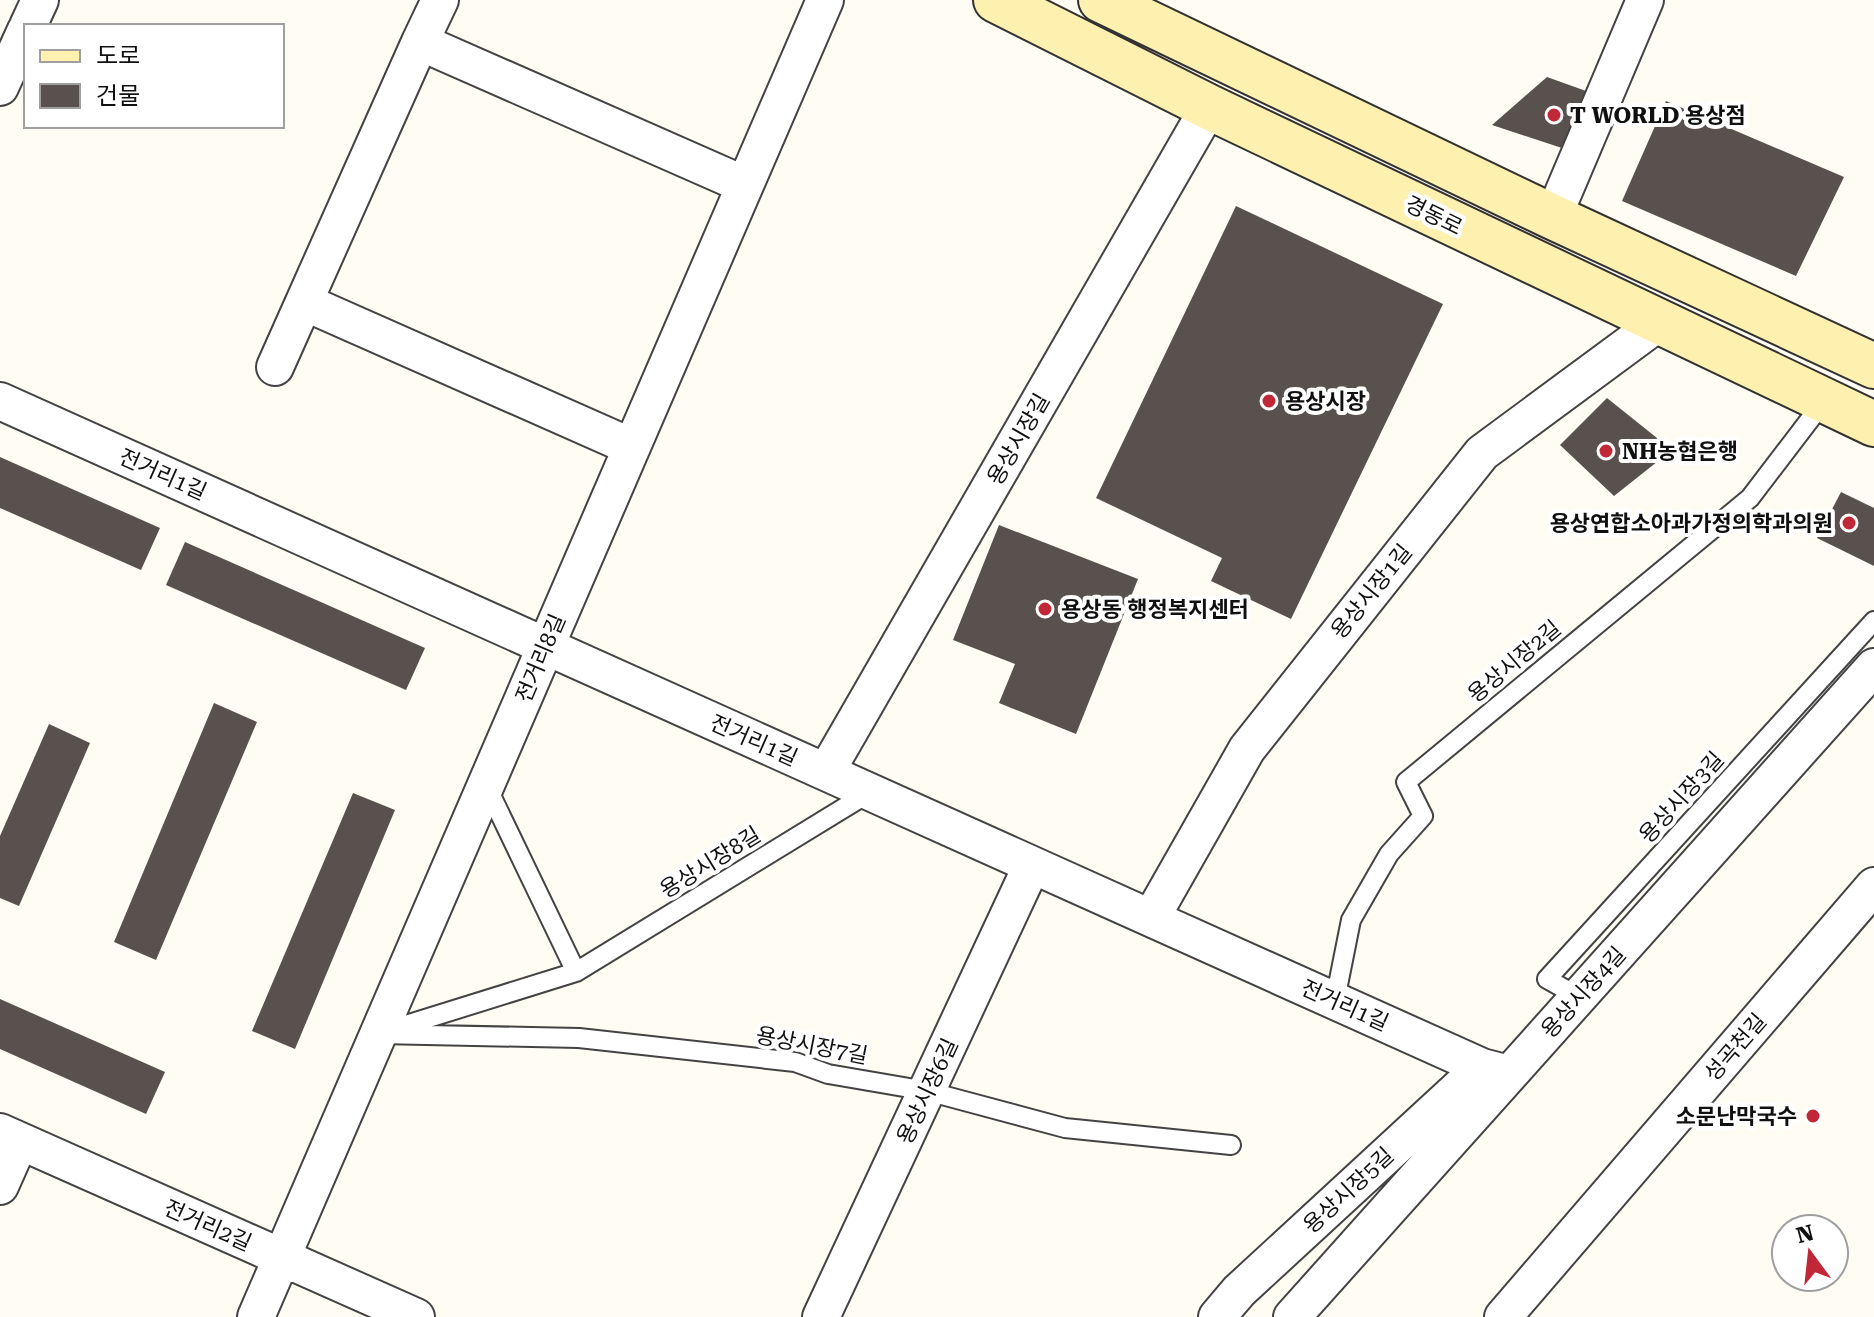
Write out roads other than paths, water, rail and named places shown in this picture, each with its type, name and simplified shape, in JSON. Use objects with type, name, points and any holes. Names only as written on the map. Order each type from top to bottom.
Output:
[{"type":"street","points":[[29,24],[40,0]]},
{"type":"street","points":[[275,367],[440,0]]},
{"type":"street","name":"전거리8길","points":[[256,1317],[825,0]]},
{"type":"street","name":"경동로","points":[[996,0],[1209,107],[1874,424]]},
{"type":"street","points":[[1101,0],[1553,217],[1874,366]]},
{"type":"street","points":[[1553,217],[1645,0]]},
{"type":"street","points":[[0,87],[24,35]]},
{"type":"street","points":[[420,42],[745,185]]},
{"type":"street","name":"용상시장길","points":[[826,772],[1209,107]]},
{"type":"street","points":[[304,302],[632,447]]},
{"type":"street","name":"용상시장1길","points":[[1151,918],[1247,749],[1482,453],[1658,323]]},
{"type":"street","name":"전거리1길","points":[[0,401],[1496,1070]]},
{"type":"street","name":"용상시장4길","points":[[1292,1317],[1496,1070],[1579,997],[1874,667]]},
{"type":"street","name":"용상시장6길","points":[[821,1317],[1032,865]]},
{"type":"street","name":"성곡천길","points":[[1503,1317],[1874,886]]},
{"type":"street","name":"용상시장5길","points":[[1217,1317],[1239,1291],[1496,1070]]},
{"type":"street","points":[[0,1186],[10,1137]]},
{"type":"street","name":"전거리2길","points":[[10,1137],[416,1317]]},
{"type":"lane","name":"용상시장2길","points":[[1335,1000],[1351,920],[1389,854],[1423,816],[1406,782],[1750,498],[1824,401]]},
{"type":"lane","name":"용상시장3길","points":[[1579,997],[1547,979],[1874,621]]},
{"type":"lane","points":[[486,785],[576,972]]},
{"type":"lane","name":"용상시장8길","points":[[378,1034],[576,972],[870,792]]},
{"type":"lane","name":"용상시장7길","points":[[378,1034],[579,1038],[795,1062],[828,1074],[927,1091],[1065,1128],[1231,1145]]},
{"type":"place","name":"T WORLD 용상점","points":[[1554,115]]},
{"type":"place","name":"용상시장","points":[[1269,401]]},
{"type":"place","name":"NH농협은행","points":[[1606,451]]},
{"type":"place","name":"용상연합소아과가정의학과의원","points":[[1849,523]]},
{"type":"place","name":"용상동 행정복지센터","points":[[1045,609]]},
{"type":"place","name":"소문난막국수","points":[[1813,1116]]}]
